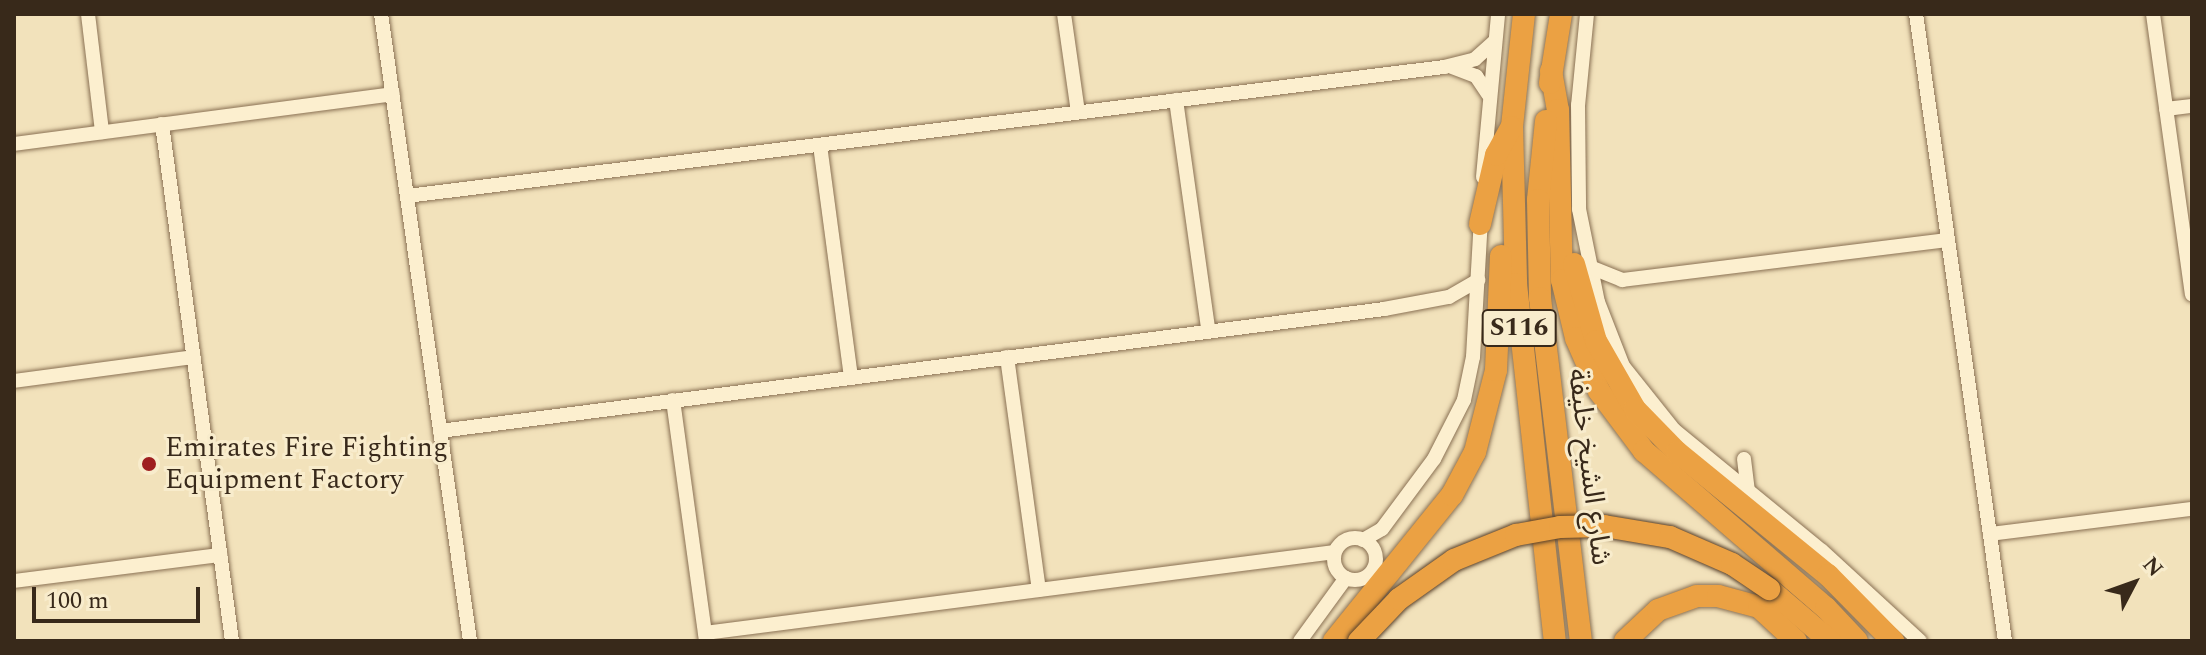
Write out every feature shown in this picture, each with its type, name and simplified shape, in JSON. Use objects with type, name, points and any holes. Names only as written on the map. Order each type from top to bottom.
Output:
[{"type":"highway","name":"شارع الشيخ خليفة","points":[[1524,14],[1512,127],[1520,340],[1555,641]]},
{"type":"highway","name":"شارع الشيخ خليفة","points":[[1561,14],[1551,71],[1538,200],[1540,298],[1581,641]]},
{"type":"highway","points":[[1551,71],[1558,110],[1558,194],[1568,309],[1599,391],[1644,451],[1826,608],[1857,641]]},
{"type":"highway","points":[[1480,224],[1496,155],[1512,127]]},
{"type":"highway","points":[[1558,194],[1586,314],[1608,367],[1635,409],[1677,452],[1828,575],[1893,641]]},
{"type":"highway","points":[[1334,641],[1452,495],[1475,452],[1496,370],[1502,240],[1514,209]]},
{"type":"highway","points":[[1359,641],[1399,599],[1454,560],[1516,535],[1560,527],[1615,527],[1670,537],[1722,558],[1769,589],[1830,641]]},
{"type":"highway","points":[[1625,641],[1658,610],[1687,599],[1718,596],[1759,607],[1796,641]]},
{"type":"street","points":[[88,14],[102,132]]},
{"type":"street","points":[[381,14],[470,641]]},
{"type":"street","points":[[1064,14],[1078,112]]},
{"type":"street","points":[[673,400],[706,637],[1335,552],[1346,540],[1363,540],[1382,529],[1456,421],[1470,379],[1479,280],[1488,94],[1498,14]]},
{"type":"street","points":[[1587,14],[1577,176],[1598,302],[1623,366],[1646,399],[1725,472],[1920,641]]},
{"type":"street","points":[[1916,14],[2005,641]]},
{"type":"street","points":[[2153,14],[2192,294]]},
{"type":"street","points":[[407,196],[1444,67],[1475,59],[1495,41]]},
{"type":"street","points":[[1444,67],[1471,72],[1488,94]]},
{"type":"street","points":[[14,144],[393,94]]},
{"type":"street","points":[[1176,100],[1208,329]]},
{"type":"street","points":[[2166,109],[2192,106]]},
{"type":"street","points":[[162,124],[232,641]]},
{"type":"street","points":[[820,145],[851,378]]},
{"type":"street","points":[[1590,267],[1622,280],[1947,240]]},
{"type":"street","points":[[440,431],[1449,297],[1479,280]]},
{"type":"street","points":[[1598,302],[1622,280]]},
{"type":"street","points":[[1449,297],[1476,318]]},
{"type":"street","points":[[14,381],[193,357]]},
{"type":"street","points":[[1007,357],[1039,590]]},
{"type":"street","points":[[1725,472],[1744,459],[1748,490]]},
{"type":"street","points":[[1990,534],[2192,509]]},
{"type":"street","points":[[1335,552],[1335,567],[1346,578],[1364,578],[1374,568],[1373,549],[1363,540]]},
{"type":"street","points":[[14,581],[220,555]]},
{"type":"street","points":[[1300,641],[1346,578]]},
{"type":"place","name":"Emirates Fire Fighting Equipment Factory","points":[[149,464]]}]
